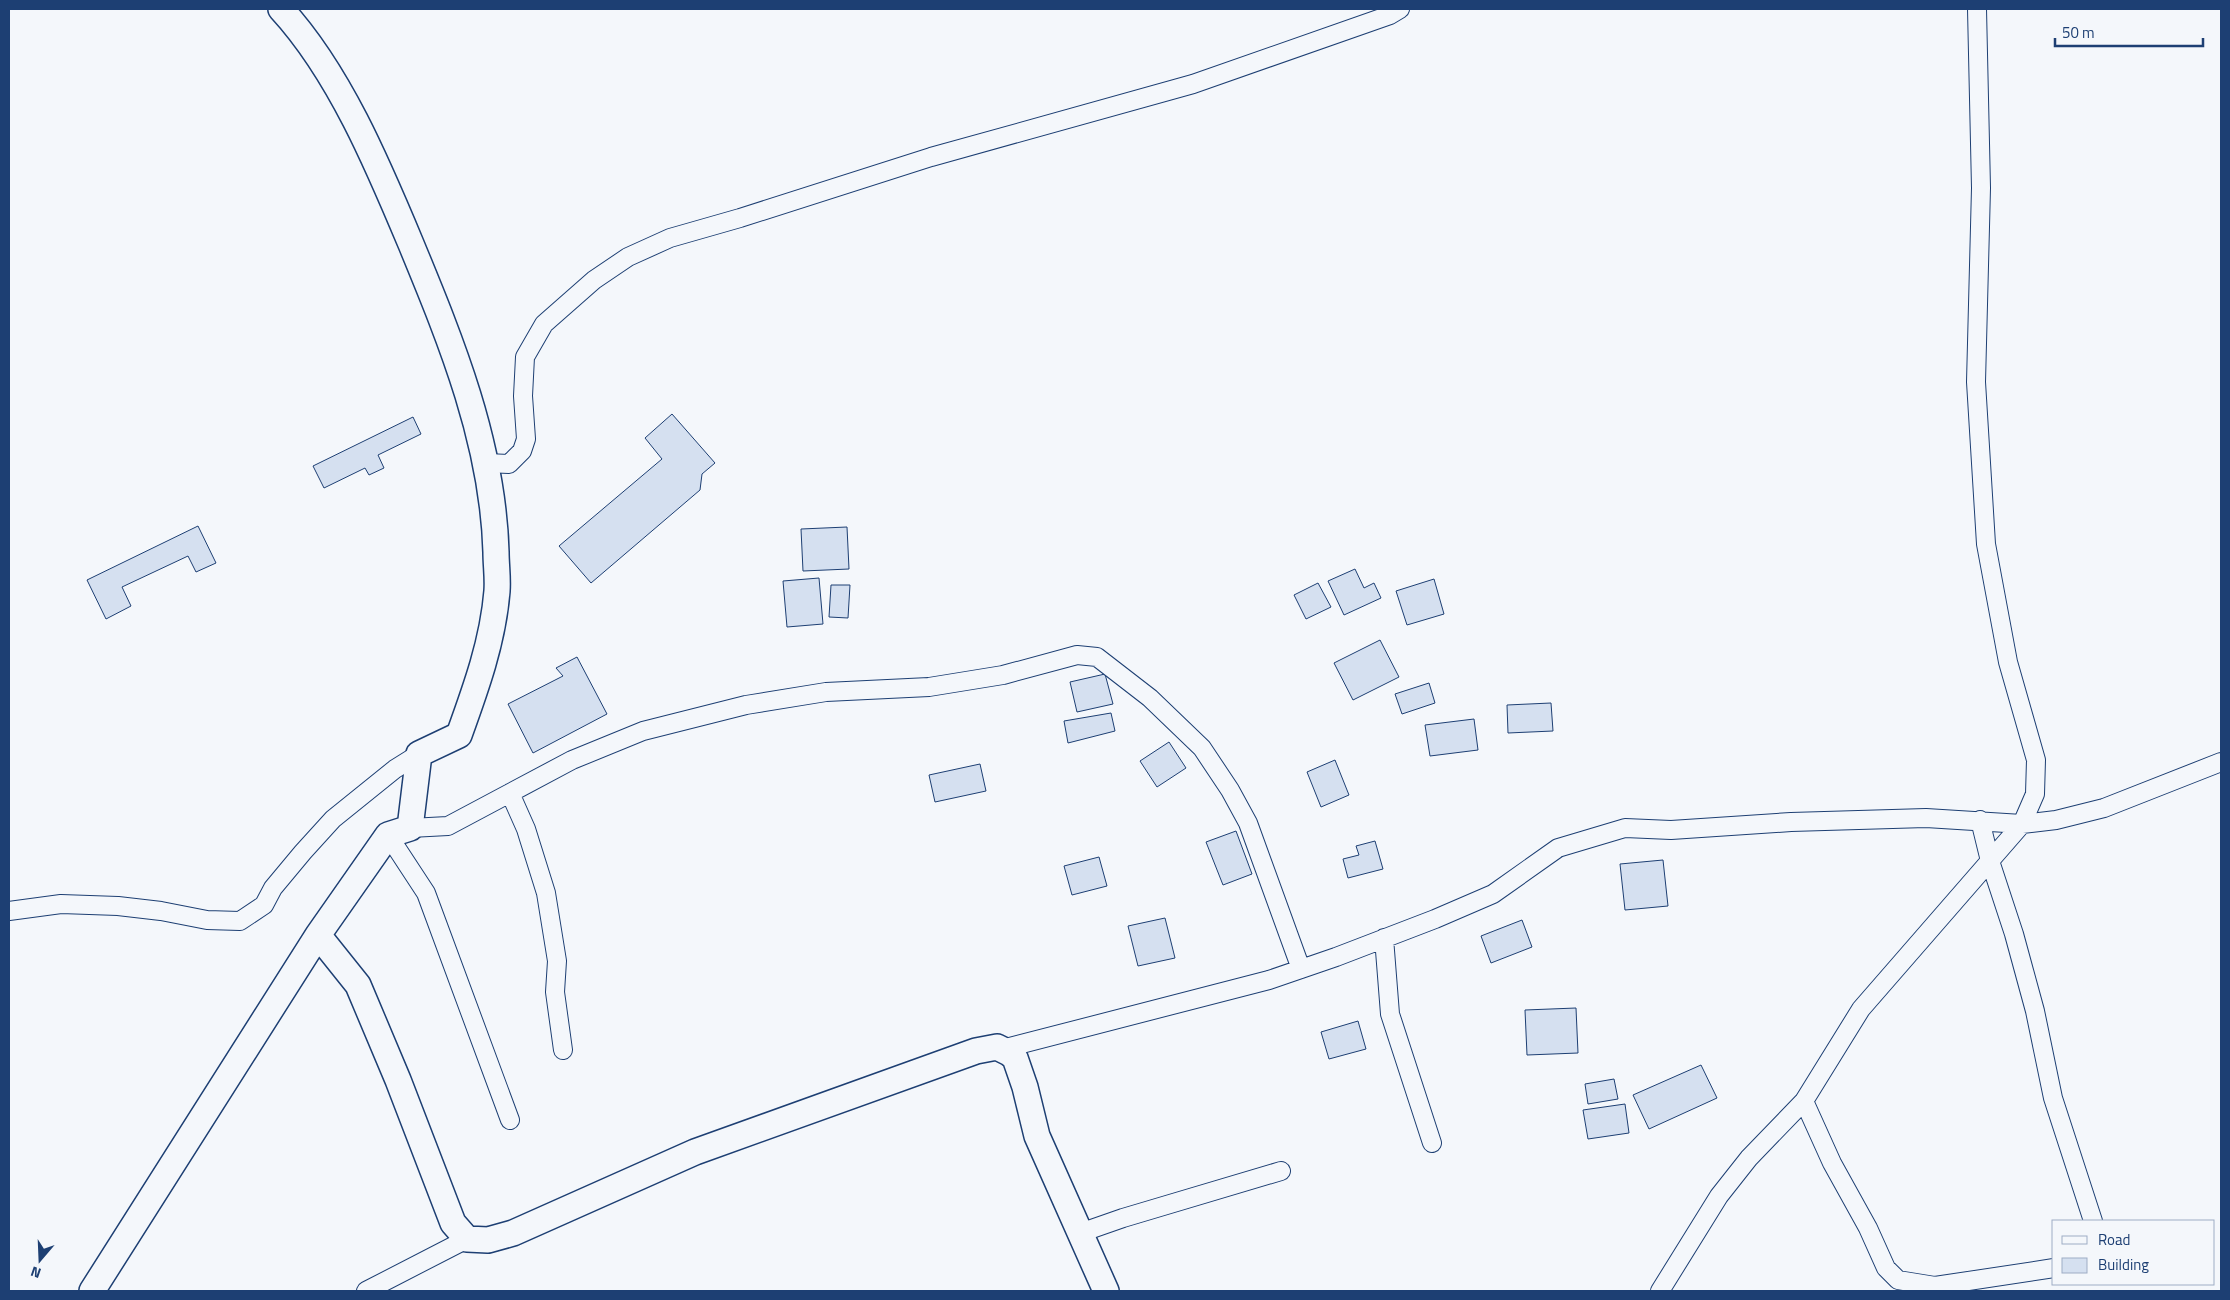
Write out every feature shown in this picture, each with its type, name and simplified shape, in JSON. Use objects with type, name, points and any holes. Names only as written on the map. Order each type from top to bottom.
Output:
[{"type":"main road","points":[[92,1291],[318,935],[399,832],[419,754],[459,735],[478,684],[489,642],[497,590],[496,534],[492,491],[461,372],[374,155],[326,71],[292,21],[281,9]]},
{"type":"main road","points":[[318,935],[358,985],[453,1223],[468,1240],[488,1240],[513,1233],[695,1152],[976,1051],[997,1048],[1002,1049],[1015,1058],[1038,1136],[1106,1291]]},
{"type":"street","points":[[486,463],[509,464],[522,450],[526,439],[523,396],[525,357],[544,324],[594,280],[628,258],[670,238],[740,218],[921,160],[1193,84],[1328,38],[1390,15],[1400,9]]},
{"type":"street","points":[[1660,1291],[1719,1196],[1749,1158],[1804,1101],[1861,1009],[2022,824],[2035,794],[2036,760],[2008,662],[1986,544],[1976,382],[1981,188],[1977,9]]},
{"type":"street","points":[[510,1120],[426,893],[399,832],[448,826],[572,760],[644,731],[746,705],[826,692],[929,687],[1003,675],[1077,655],[1098,656],[1150,698],[1202,748],[1230,790],[1248,823],[1301,969]]},
{"type":"street","points":[[9,911],[61,904],[118,906],[161,911],[207,920],[240,921],[264,906],[273,888],[333,820],[395,769],[419,754]]},
{"type":"street","points":[[1002,1049],[1269,980],[1301,969],[1493,894],[1558,848],[1625,828],[1671,830],[1791,822],[1926,818],[2022,824],[2056,820],[2104,808],[2221,762]]},
{"type":"street","points":[[510,793],[526,829],[546,893],[556,961],[555,992],[563,1050]]},
{"type":"street","points":[[1980,820],[1990,862],[2017,944],[2035,1011],[2053,1098],[2093,1220]]},
{"type":"street","points":[[1384,938],[1390,1014],[1432,1143]]},
{"type":"street","points":[[1804,1101],[1832,1163],[1868,1228],[1886,1268],[1898,1280],[1935,1286],[2052,1268]]},
{"type":"street","points":[[1080,1233],[1123,1218],[1280,1171]]},
{"type":"street","points":[[366,1291],[468,1240]]},
{"type":"building","points":[[672,414],[715,463],[702,474],[700,490],[591,583],[559,546],[662,459],[645,438]]},
{"type":"building","points":[[413,417],[421,434],[378,455],[384,468],[369,475],[365,468],[324,488],[313,466]]},
{"type":"building","points":[[198,526],[216,563],[196,572],[188,556],[122,587],[131,606],[106,619],[87,580]]},
{"type":"building","points":[[847,527],[849,569],[803,571],[801,529]]},
{"type":"building","points":[[1355,569],[1364,588],[1374,583],[1381,598],[1344,615],[1328,581]]},
{"type":"building","points":[[819,578],[823,624],[787,627],[783,581]]},
{"type":"building","points":[[1434,579],[1444,614],[1407,625],[1396,591]]},
{"type":"building","points":[[1318,583],[1331,607],[1306,619],[1294,595]]},
{"type":"building","points":[[831,585],[850,585],[848,618],[829,617]]},
{"type":"building","points":[[1380,640],[1399,677],[1353,700],[1334,663]]},
{"type":"building","points":[[577,657],[607,714],[533,753],[508,704],[563,676],[556,668]]},
{"type":"building","points":[[1105,674],[1113,704],[1077,712],[1070,682]]},
{"type":"building","points":[[1429,683],[1435,703],[1402,714],[1395,694]]},
{"type":"building","points":[[1551,703],[1553,731],[1508,733],[1507,705]]},
{"type":"building","points":[[1111,713],[1115,731],[1068,743],[1064,721]]},
{"type":"building","points":[[1474,719],[1478,750],[1430,756],[1425,725]]},
{"type":"building","points":[[1169,742],[1186,768],[1157,787],[1140,761]]},
{"type":"building","points":[[1335,760],[1349,795],[1321,807],[1307,772]]},
{"type":"building","points":[[980,764],[986,791],[935,802],[929,775]]},
{"type":"building","points":[[1236,831],[1252,874],[1223,885],[1206,842]]},
{"type":"building","points":[[1375,841],[1383,869],[1348,878],[1343,859],[1359,855],[1356,846]]},
{"type":"building","points":[[1099,857],[1107,886],[1072,895],[1064,866]]},
{"type":"building","points":[[1663,860],[1668,906],[1625,910],[1620,864]]},
{"type":"building","points":[[1165,918],[1175,958],[1138,966],[1128,926]]},
{"type":"building","points":[[1522,920],[1532,947],[1491,963],[1481,936]]},
{"type":"building","points":[[1576,1008],[1578,1053],[1527,1055],[1525,1010]]},
{"type":"building","points":[[1358,1021],[1366,1049],[1329,1059],[1321,1032]]},
{"type":"building","points":[[1701,1065],[1717,1098],[1649,1129],[1633,1095]]},
{"type":"building","points":[[1614,1079],[1618,1099],[1588,1104],[1585,1084]]},
{"type":"building","points":[[1625,1104],[1629,1133],[1588,1139],[1583,1110]]}]
